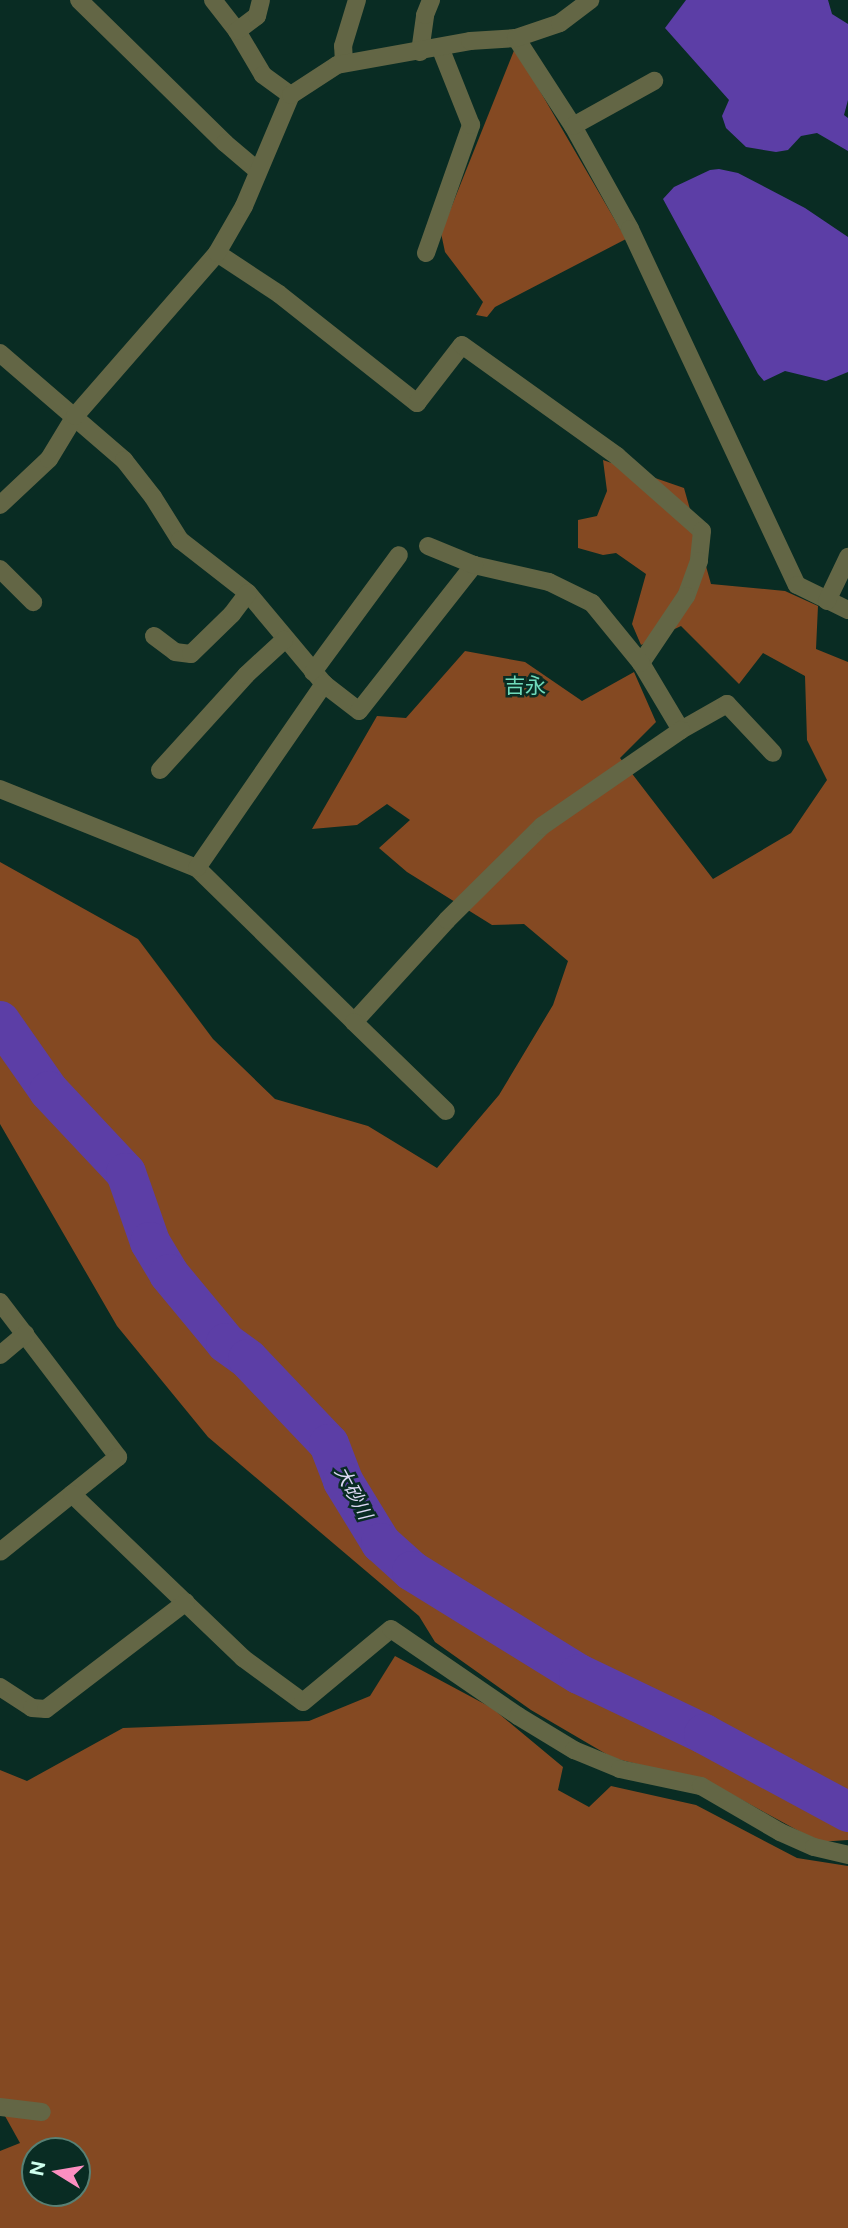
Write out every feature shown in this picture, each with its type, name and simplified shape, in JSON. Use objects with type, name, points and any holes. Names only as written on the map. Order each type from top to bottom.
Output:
[{"type":"street","points":[[213,0],[237,31],[263,75],[291,95]]},
{"type":"street","points":[[237,31],[257,16],[261,0]]},
{"type":"street","points":[[344,63],[343,46],[356,0]]},
{"type":"street","points":[[420,52],[425,15],[431,0]]},
{"type":"street","points":[[0,505],[49,459],[75,416],[217,253],[244,206],[291,95],[344,63],[420,52],[470,41],[516,38],[560,23],[590,0]]},
{"type":"street","points":[[79,1],[225,143],[258,171]]},
{"type":"street","points":[[516,38],[573,126],[630,229],[791,574],[797,584],[848,610]]},
{"type":"street","points":[[426,253],[471,125],[440,47]]},
{"type":"street","points":[[573,126],[654,81]]},
{"type":"street","points":[[217,253],[279,294],[417,402],[462,345],[617,456],[702,531],[699,561],[686,596],[640,663]]},
{"type":"street","points":[[0,353],[124,460],[153,496],[180,540],[248,593],[318,678],[359,711],[474,565]]},
{"type":"street","points":[[428,546],[474,565],[549,582],[592,603],[640,663],[681,730]]},
{"type":"street","points":[[197,868],[399,555]]},
{"type":"street","points":[[827,601],[848,557]]},
{"type":"street","points":[[0,569],[33,602]]},
{"type":"street","points":[[154,636],[175,652],[191,653],[232,614],[248,593]]},
{"type":"street","points":[[160,770],[246,675],[284,640]]},
{"type":"street","points":[[354,1022],[447,920],[542,826],[681,730],[727,704],[773,753]]},
{"type":"street","points":[[0,789],[197,868],[446,1111]]},
{"type":"street","points":[[0,1302],[118,1457],[0,1552]]},
{"type":"street","points":[[0,1355],[25,1334]]},
{"type":"street","points":[[72,1494],[243,1658],[303,1702],[391,1629],[518,1716],[574,1750],[620,1769],[701,1786],[780,1832],[814,1847],[848,1855]]},
{"type":"street","points":[[0,1687],[32,1708],[46,1709],[186,1602]]},
{"type":"street","points":[[0,2107],[42,2112]]},
{"type":"shaded area","points":[[686,0],[828,0],[832,14],[848,24],[848,100],[844,115],[848,118],[848,151],[817,133],[801,136],[788,150],[776,152],[746,147],[726,128],[722,116],[729,100],[665,28]]},
{"type":"shaded area","points":[[515,48],[626,239],[495,307],[487,317],[476,315],[483,302],[445,252],[441,233]]},
{"type":"shaded area","points":[[710,170],[738,173],[805,208],[848,237],[848,372],[826,381],[785,371],[764,381],[758,374],[663,199],[674,187]]},
{"type":"shaded area","points":[[603,460],[684,488],[711,584],[785,591],[818,606],[816,649],[848,662],[848,1840],[819,1842],[709,1782],[613,1758],[531,1710],[435,1642],[419,1616],[208,1437],[117,1326],[0,1124],[0,862],[138,939],[213,1039],[275,1099],[368,1126],[437,1168],[499,1095],[553,1005],[568,961],[524,924],[492,925],[407,872],[379,848],[410,820],[387,804],[357,825],[312,829],[377,716],[406,718],[465,651],[525,662],[582,701],[634,672],[656,722],[620,758],[713,879],[791,833],[827,780],[807,740],[805,676],[763,653],[739,684],[681,626],[641,645],[632,624],[646,574],[616,553],[603,555],[578,548],[578,520],[597,516],[607,491]]},
{"type":"shaded area","points":[[395,1656],[492,1708],[563,1767],[558,1790],[589,1807],[611,1786],[696,1805],[797,1858],[848,1866],[848,2228],[0,2228],[0,2151],[20,2143],[0,2107],[0,1770],[27,1781],[123,1728],[309,1721],[370,1696]]},
{"type":"waterway","name":"大砂川","points":[[0,1021],[49,1091],[126,1173],[150,1242],[169,1274],[226,1343],[248,1359],[329,1444],[343,1481],[381,1543],[412,1571],[579,1674],[704,1734],[848,1812]]},
{"type":"district","name":"吉永","points":[[525,686]]}]
